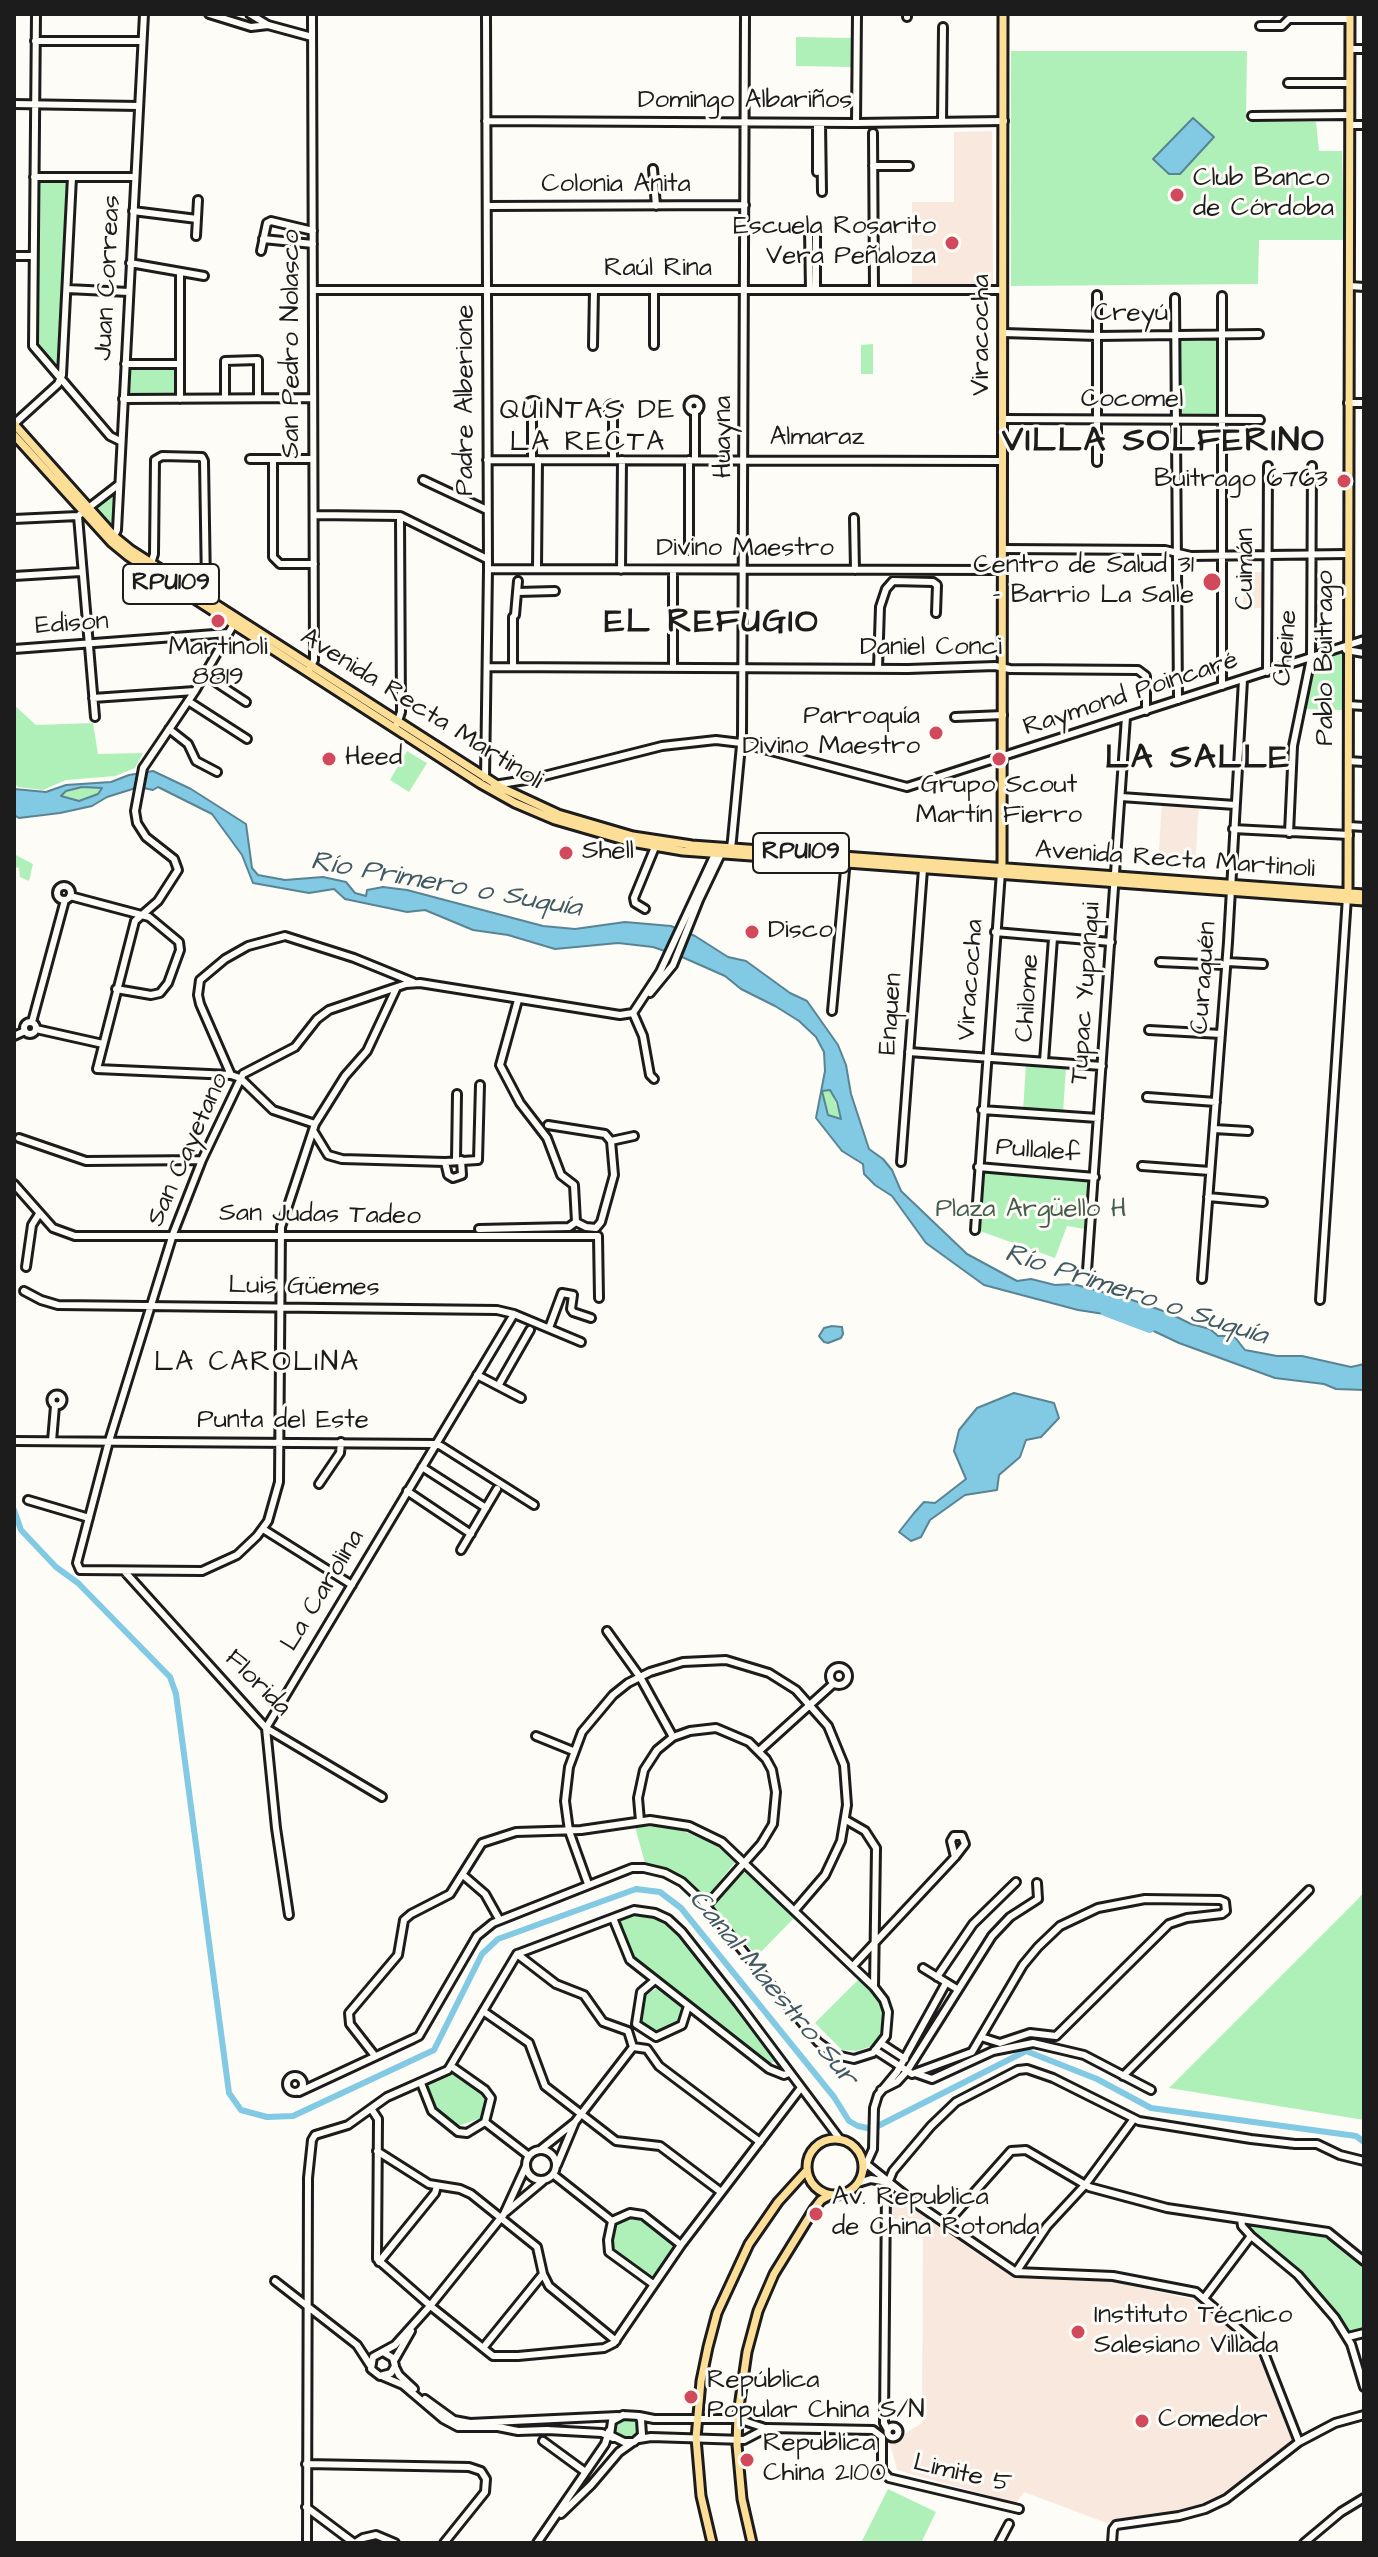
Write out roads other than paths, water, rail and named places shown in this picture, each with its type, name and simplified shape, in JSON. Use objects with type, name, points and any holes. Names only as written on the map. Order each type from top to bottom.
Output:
[{"type":"main road","name":"Viracocha","points":[[1001,872],[1003,14]]},
{"type":"main road","name":"Pablo Buitrago","points":[[1347,896],[1350,17]]},
{"type":"main road","name":"Avenida Recta Martinoli","points":[[14,424],[84,513]]},
{"type":"main road","name":"Avenida Recta Martinoli","points":[[14,435],[84,513],[149,566],[483,781],[555,820],[655,847],[1347,896],[1364,894]]},
{"type":"main road","name":"Avenida Recta Martinoli","points":[[493,787],[568,818],[645,838],[710,846],[723,851],[764,850],[923,869],[1001,872]]},
{"type":"main road","name":"Avenida Recta Martinoli","points":[[1347,896],[1364,901]]},
{"type":"main road","points":[[712,2543],[700,2487],[696,2438],[708,2347],[717,2313],[749,2244],[807,2170],[810,2153],[830,2139],[839,2138],[855,2146],[864,2164],[858,2183],[847,2193],[830,2195],[821,2200],[795,2237],[765,2294],[747,2352],[737,2439],[742,2499],[752,2543]]},
{"type":"main road","points":[[807,2170],[813,2184],[830,2195]]},
{"type":"street","points":[[36,14],[33,346],[110,436],[120,441]]},
{"type":"street","name":"Juan Correas","points":[[113,539],[117,530],[144,14]]},
{"type":"street","points":[[209,14],[251,27],[268,25]]},
{"type":"street","points":[[250,14],[268,25],[312,37]]},
{"type":"street","name":"San Pedro Nolasco","points":[[310,669],[314,660],[312,14]]},
{"type":"street","name":"Padre Alberione","points":[[483,781],[488,569],[486,14]]},
{"type":"street","name":"Huayna","points":[[688,922],[723,851],[741,743],[745,14]]},
{"type":"street","points":[[856,123],[857,14]]},
{"type":"street","points":[[1260,26],[1282,26],[1289,19],[1350,17]]},
{"type":"street","points":[[942,122],[943,27]]},
{"type":"street","points":[[35,41],[142,41]]},
{"type":"street","points":[[1350,49],[1364,49]]},
{"type":"street","points":[[1288,83],[1350,83]]},
{"type":"street","points":[[14,104],[139,106]]},
{"type":"street","points":[[1252,116],[1349,115]]},
{"type":"street","name":"Domingo Albariños","points":[[486,121],[1004,121]]},
{"type":"street","points":[[817,172],[819,123]]},
{"type":"street","points":[[819,123],[822,192]]},
{"type":"street","points":[[1350,125],[1364,125]]},
{"type":"street","points":[[873,133],[874,290]]},
{"type":"street","points":[[873,166],[909,166]]},
{"type":"street","points":[[653,169],[656,206]]},
{"type":"street","points":[[34,177],[135,177]]},
{"type":"street","points":[[14,424],[61,381],[72,177]]},
{"type":"street","points":[[196,236],[198,200]]},
{"type":"street","name":"Colonia Anita","points":[[487,206],[745,205]]},
{"type":"street","points":[[133,211],[197,219]]},
{"type":"street","points":[[261,251],[264,226],[271,221],[313,231]]},
{"type":"street","points":[[812,230],[813,290]]},
{"type":"street","points":[[263,239],[313,244]]},
{"type":"street","points":[[14,256],[33,256]]},
{"type":"street","points":[[130,263],[204,276]]},
{"type":"street","points":[[180,272],[180,399]]},
{"type":"street","points":[[1350,286],[1364,287]]},
{"type":"street","points":[[67,289],[129,292]]},
{"type":"street","name":"Raúl Rina","points":[[313,290],[1003,290]]},
{"type":"street","points":[[593,346],[594,290]]},
{"type":"street","points":[[654,290],[654,345]]},
{"type":"street","points":[[1097,295],[1097,462]]},
{"type":"street","points":[[1222,296],[1222,686]]},
{"type":"street","points":[[1175,298],[1178,700]]},
{"type":"street","name":"Creyú","points":[[1004,333],[1097,336],[1259,334]]},
{"type":"street","points":[[225,398],[225,361],[258,360],[258,398]]},
{"type":"street","points":[[125,364],[180,364]]},
{"type":"street","points":[[123,399],[313,398]]},
{"type":"street","points":[[1348,403],[1364,403]]},
{"type":"street","points":[[689,550],[695,411]]},
{"type":"street","points":[[532,413],[537,569]]},
{"type":"street","points":[[613,414],[613,460]]},
{"type":"street","name":"Cocomel","points":[[1003,419],[1097,422],[1260,420]]},
{"type":"street","points":[[149,566],[154,554],[154,463],[157,457],[162,456],[199,456],[204,461],[206,586],[199,598]]},
{"type":"street","points":[[250,459],[313,459]]},
{"type":"street","points":[[273,459],[273,557],[280,564],[314,564]]},
{"type":"street","name":"Almaraz","points":[[487,460],[1003,461]]},
{"type":"street","points":[[621,570],[622,460]]},
{"type":"street","name":"Cuimán","points":[[1267,672],[1268,466]]},
{"type":"street","name":"Cheine","points":[[1289,833],[1293,746],[1311,658],[1312,466]]},
{"type":"street","points":[[423,480],[487,510]]},
{"type":"street","points":[[14,519],[84,513],[118,485]]},
{"type":"street","points":[[84,513],[81,572],[95,717]]},
{"type":"street","points":[[314,515],[400,516],[487,559]]},
{"type":"street","points":[[396,725],[401,712],[400,516]]},
{"type":"street","points":[[854,518],[855,570]]},
{"type":"street","points":[[1003,549],[1165,550],[1223,556],[1347,554]]},
{"type":"street","name":"Divino Maestro","points":[[488,569],[1003,570]]},
{"type":"street","points":[[673,570],[673,668]]},
{"type":"street","points":[[14,576],[81,572]]},
{"type":"street","points":[[513,667],[513,617],[518,581]]},
{"type":"street","points":[[878,668],[880,607],[886,589],[893,581],[933,582],[937,585],[936,613]]},
{"type":"street","points":[[518,592],[555,591]]},
{"type":"street","points":[[235,621],[195,691],[144,766],[135,811],[137,823],[142,833],[174,859],[178,870],[158,901],[135,921],[98,1071],[231,1075],[240,1078],[273,1110],[315,1128],[324,1151],[333,1157],[445,1162],[480,1159],[480,1085]]},
{"type":"street","name":"Edison","points":[[14,649],[228,633]]},
{"type":"street","name":"Raymond Poincaré","points":[[493,787],[670,745],[716,740],[741,743],[907,787],[1364,640]]},
{"type":"street","points":[[1346,648],[1364,653]]},
{"type":"street","name":"Daniel Conci","points":[[487,667],[1142,671],[1146,676],[1146,711]]},
{"type":"street","points":[[205,675],[246,702]]},
{"type":"street","name":"Curaquén","points":[[1202,1279],[1227,963],[1243,680]]},
{"type":"street","points":[[93,698],[195,691]]},
{"type":"street","points":[[188,701],[247,739]]},
{"type":"street","points":[[1348,705],[1364,706]]},
{"type":"street","points":[[955,717],[1003,715]]},
{"type":"street","name":"Tupac Yupanqui","points":[[1087,1271],[1126,717]]},
{"type":"street","points":[[169,729],[188,744],[196,761],[217,772]]},
{"type":"street","points":[[1348,761],[1364,762]]},
{"type":"street","points":[[1121,797],[1235,805]]},
{"type":"street","points":[[1233,829],[1289,833],[1364,827]]},
{"type":"street","points":[[645,909],[635,903],[634,898],[655,847]]},
{"type":"street","points":[[832,1011],[846,860]]},
{"type":"street","name":"Enquen","points":[[901,1162],[923,869]]},
{"type":"street","name":"Viracocha","points":[[975,1230],[1001,872]]},
{"type":"street","name":"Pablo Buitrago","points":[[1320,1300],[1347,896]]},
{"type":"street","points":[[103,1044],[36,1029],[32,1022],[67,898],[140,915],[155,921],[176,938],[180,950],[168,983],[160,993],[151,995],[116,989]]},
{"type":"street","points":[[663,974],[665,962],[688,922]]},
{"type":"street","points":[[231,1075],[200,1004],[198,987],[205,974],[248,946],[280,936],[291,936],[414,982],[620,1015],[633,1013],[673,965],[688,922]]},
{"type":"street","points":[[995,932],[1111,942]]},
{"type":"street","name":"Chilome","points":[[1044,1061],[1053,938]]},
{"type":"street","points":[[1160,962],[1263,964]]},
{"type":"street","name":"San Cayetano","points":[[125,1572],[80,1570],[77,1563],[109,1441],[173,1234],[202,1160],[240,1078],[250,1068],[295,1047],[317,1019],[329,1010],[414,982]]},
{"type":"street","points":[[125,1572],[183,1573],[211,1569],[237,1555],[263,1529],[278,1494],[279,1237],[315,1128],[345,1076],[367,1051],[396,989]]},
{"type":"street","points":[[518,1000],[500,1065],[520,1103],[547,1138],[561,1175],[574,1185],[576,1222]]},
{"type":"street","points":[[633,1013],[643,1036],[650,1075],[654,1079]]},
{"type":"street","points":[[25,1031],[26,1023],[32,1022]]},
{"type":"street","points":[[14,1036],[25,1031],[32,1033],[36,1029]]},
{"type":"street","points":[[1149,1030],[1221,1034]]},
{"type":"street","points":[[909,1052],[1102,1066]]},
{"type":"street","points":[[445,1162],[448,1175],[453,1178],[462,1175],[457,1094]]},
{"type":"street","points":[[1147,1097],[1216,1102]]},
{"type":"street","points":[[982,1110],[1098,1118]]},
{"type":"street","points":[[548,1125],[605,1134],[611,1141],[614,1175],[601,1222],[593,1228],[576,1222]]},
{"type":"street","points":[[1214,1129],[1248,1131]]},
{"type":"street","points":[[611,1141],[634,1136]]},
{"type":"street","points":[[19,1138],[86,1161],[202,1160]]},
{"type":"street","points":[[1142,1166],[1210,1171]]},
{"type":"street","name":"Pullalef","points":[[978,1167],[1095,1177]]},
{"type":"street","name":"San Judas Tadeo","points":[[14,1184],[53,1228],[66,1235],[598,1236],[599,1298]]},
{"type":"street","points":[[1208,1197],[1263,1202]]},
{"type":"street","points":[[26,1267],[32,1225],[39,1214]]},
{"type":"street","points":[[479,1229],[569,1227],[576,1222]]},
{"type":"street","name":"Luis Güemes","points":[[24,1291],[58,1305],[497,1310],[581,1342]]},
{"type":"street","points":[[549,1328],[562,1293],[573,1295],[573,1312],[591,1318]]},
{"type":"street","name":"La Carolina","points":[[266,1728],[514,1314]]},
{"type":"street","points":[[498,1386],[530,1330]]},
{"type":"street","points":[[477,1375],[521,1398]]},
{"type":"street","points":[[52,1441],[55,1406]]},
{"type":"street","name":"Punta del Este","points":[[14,1441],[435,1444]]},
{"type":"street","points":[[319,1484],[340,1453],[341,1442]]},
{"type":"street","points":[[435,1444],[534,1505]]},
{"type":"street","points":[[422,1467],[486,1508]]},
{"type":"street","points":[[461,1550],[497,1489]]},
{"type":"street","points":[[407,1491],[471,1534]]},
{"type":"street","points":[[28,1500],[89,1518]]},
{"type":"street","points":[[263,1529],[352,1585]]},
{"type":"street","name":"Florida","points":[[125,1572],[266,1728],[382,1797]]},
{"type":"street","points":[[607,1631],[640,1677],[673,1737]]},
{"type":"street","points":[[588,1884],[569,1831],[565,1791],[573,1751],[582,1732],[606,1702],[640,1677],[683,1662],[726,1660],[755,1667],[780,1678],[810,1703],[833,1734],[844,1765],[846,1820],[830,1866],[795,1910]]},
{"type":"street","points":[[759,1751],[833,1684]]},
{"type":"street","points":[[266,1728],[274,1815],[289,1915]]},
{"type":"street","points":[[640,1821],[638,1798],[644,1770],[657,1750],[673,1737],[716,1728],[739,1736],[759,1751],[772,1770],[776,1814],[766,1838],[707,1905]]},
{"type":"street","points":[[536,1736],[573,1751]]},
{"type":"street","points":[[299,2092],[413,2039],[422,2032],[477,1936],[499,1919],[625,1870],[650,1869],[677,1878],[707,1905],[822,2047],[836,2055],[854,2059],[869,2055],[882,2044],[888,2027],[888,2012],[874,1987],[722,1842],[689,1826],[660,1820],[640,1821],[569,1831],[516,1832],[492,1838],[479,1846],[450,1894],[404,1920],[398,1955],[349,2013],[350,2024],[375,2056]]},
{"type":"street","points":[[846,1820],[865,1831],[876,1848],[874,1987]]},
{"type":"street","points":[[853,1966],[955,1857]]},
{"type":"street","points":[[463,1875],[485,1894],[499,1919]]},
{"type":"street","points":[[937,1977],[973,1924],[1016,1882]]},
{"type":"street","points":[[1037,1883],[1038,1899],[1010,1917],[992,1936],[906,2067],[881,2090],[875,2105],[872,2151],[864,2164],[872,2176],[887,2182],[1016,2272],[1113,2276],[1194,2291],[1205,2297],[1266,2354],[1299,2442]]},
{"type":"street","points":[[1123,2076],[1309,1890]]},
{"type":"street","points":[[918,2072],[972,2052],[981,2037],[1030,1956],[1060,1926],[1098,1908],[1122,1901],[1225,1902],[1227,1908],[1222,1914],[1169,1924],[1056,2036],[1030,2033],[1000,2043],[981,2037]]},
{"type":"street","points":[[1191,1901],[1192,1918]]},
{"type":"street","points":[[307,2543],[308,2178],[312,2140],[315,2135],[348,2125],[387,2097],[451,2066],[517,1954],[613,1918],[641,1910],[655,1913],[679,1928],[839,2138]]},
{"type":"street","points":[[613,1918],[627,1957],[769,2069],[784,2075],[789,2073]]},
{"type":"street","points":[[517,1954],[556,1984],[584,1995],[603,2022],[628,2031]]},
{"type":"street","points":[[923,1968],[957,1989]]},
{"type":"street","points":[[628,2031],[636,2024],[641,1992],[655,1980]]},
{"type":"street","points":[[906,2067],[904,2058],[946,1983]]},
{"type":"street","points":[[647,2049],[656,2037],[685,2022],[688,2006]]},
{"type":"street","points":[[483,2011],[529,2043],[545,2086],[581,2114],[620,2143],[655,2144],[664,2148],[721,2192]]},
{"type":"street","points":[[636,2024],[656,2037]]},
{"type":"street","points":[[628,2031],[633,2047]]},
{"type":"street","points":[[875,2050],[932,2079],[993,2051],[1025,2043],[1084,2055],[1151,2090]]},
{"type":"street","points":[[882,2044],[904,2058]]},
{"type":"street","points":[[380,2376],[388,2376],[395,2364],[396,2354],[413,2328],[502,2216],[554,2175],[575,2122],[633,2047]]},
{"type":"street","points":[[633,2047],[647,2049],[659,2066],[760,2142]]},
{"type":"street","points":[[421,2083],[429,2107],[458,2132],[467,2133],[485,2122],[490,2103],[488,2094],[451,2066]]},
{"type":"street","points":[[888,2430],[884,2423],[887,2182],[909,2151],[951,2105],[1022,2069],[1053,2078],[1133,2120],[1251,2139],[1317,2144],[1340,2155],[1364,2161]]},
{"type":"street","points":[[372,2110],[378,2119],[375,2253],[379,2262],[493,2356],[508,2357],[604,2348],[616,2341],[681,2245],[800,2089]]},
{"type":"street","points":[[1016,2272],[1047,2226],[1085,2185],[1133,2120]]},
{"type":"street","points":[[485,2122],[529,2156]]},
{"type":"street","points":[[502,2216],[529,2156],[575,2122]]},
{"type":"street","points":[[540,2150],[554,2156],[557,2165]]},
{"type":"street","points":[[947,2223],[1013,2150],[1026,2150],[1085,2185],[1167,2208],[1328,2232],[1364,2261]]},
{"type":"street","points":[[377,2151],[437,2186],[465,2191],[502,2216],[537,2247],[543,2274],[552,2290],[616,2341]]},
{"type":"street","points":[[526,2166],[533,2179],[543,2181]]},
{"type":"street","points":[[554,2175],[612,2221]]},
{"type":"street","points":[[858,2183],[872,2176]]},
{"type":"street","points":[[379,2262],[435,2193],[437,2186]]},
{"type":"street","points":[[612,2221],[630,2213],[643,2215],[681,2245]]},
{"type":"street","points":[[1241,2219],[1242,2226],[1251,2236],[1306,2283],[1348,2337],[1364,2387]]},
{"type":"street","points":[[612,2221],[609,2252],[653,2284]]},
{"type":"street","points":[[376,2236],[395,2242]]},
{"type":"street","points":[[1205,2297],[1251,2236]]},
{"type":"street","points":[[483,2348],[543,2274]]},
{"type":"street","points":[[275,2281],[357,2345],[380,2376],[403,2385],[443,2419],[458,2427],[602,2433],[636,2440],[748,2439],[767,2428]]},
{"type":"street","points":[[371,2367],[373,2357],[413,2328]]},
{"type":"street","points":[[1348,2337],[1364,2333]]},
{"type":"street","points":[[357,2345],[391,2355],[402,2378],[454,2420],[488,2423],[639,2416],[654,2419],[738,2419],[767,2428]]},
{"type":"street","points":[[1112,2543],[1116,2525],[1191,2513],[1226,2499],[1299,2442],[1335,2423],[1364,2415]]},
{"type":"street","points":[[537,2543],[605,2444],[612,2421],[618,2416]]},
{"type":"street","points":[[553,2522],[584,2493],[619,2452],[636,2440],[643,2427],[639,2416]]},
{"type":"street","points":[[572,2417],[572,2431]]},
{"type":"street","name":"Limite 5","points":[[767,2428],[876,2431],[882,2441],[881,2466],[885,2476],[1019,2509]]},
{"type":"street","points":[[543,2441],[584,2471]]},
{"type":"street","points":[[590,2463],[602,2472]]},
{"type":"street","points":[[306,2464],[469,2467],[481,2471],[486,2479],[485,2492],[444,2543]]},
{"type":"street","points":[[575,2485],[584,2493]]},
{"type":"street","points":[[1304,2543],[1341,2512],[1364,2498]]},
{"type":"street","points":[[306,2507],[355,2543],[376,2535],[395,2543]]},
{"type":"street","points":[[307,2530],[313,2523],[327,2523]]},
{"type":"street","points":[[999,2543],[1009,2524]]},
{"type":"water","points":[[1193,118],[1214,137],[1180,174],[1169,174],[1153,159]]},
{"type":"water","points":[[153,771],[191,789],[246,824],[252,868],[258,875],[285,880],[323,877],[346,882],[355,893],[366,896],[367,890],[383,887],[407,890],[543,926],[575,929],[625,922],[671,926],[695,936],[728,957],[746,961],[790,993],[807,1001],[838,1045],[869,1149],[892,1170],[901,1191],[967,1254],[1017,1281],[1031,1279],[1055,1285],[1073,1284],[1132,1300],[1210,1329],[1218,1336],[1234,1336],[1245,1350],[1277,1356],[1302,1356],[1351,1367],[1364,1364],[1364,1390],[1336,1389],[1324,1384],[1275,1378],[1179,1343],[1124,1317],[1078,1310],[984,1285],[926,1243],[892,1196],[864,1174],[863,1164],[842,1151],[816,1118],[825,1071],[824,1052],[816,1037],[799,1021],[741,989],[725,976],[682,957],[653,947],[618,943],[555,949],[508,935],[473,930],[425,910],[407,912],[345,899],[334,889],[309,893],[253,883],[242,855],[212,814],[158,787],[153,790],[139,787],[107,797],[92,806],[60,813],[19,818],[14,815],[14,789],[46,792],[66,785],[111,782]],"holes":[[[82,787],[102,788],[98,794],[79,801],[61,796],[66,791]],[[830,1090],[837,1102],[841,1119],[828,1115],[822,1091]]]},
{"type":"water","points":[[842,1327],[841,1338],[824,1342],[819,1336],[824,1328]]},
{"type":"water","points":[[1014,1393],[1054,1403],[1059,1418],[1041,1437],[1026,1440],[1020,1457],[999,1475],[997,1490],[965,1495],[930,1520],[921,1537],[911,1541],[899,1532],[924,1502],[935,1503],[966,1479],[954,1451],[959,1430],[977,1408]]},
{"type":"waterway","name":"Río Primero o Suquía","points":[[1105,1311],[1150,1328]]},
{"type":"waterway","name":"Canal Maestro Sur","points":[[14,1510],[21,1530],[170,1677],[176,1694],[229,2093],[241,2110],[267,2117],[293,2116],[434,2050],[482,1954],[498,1939],[636,1889],[660,1892],[681,1908],[834,2097],[849,2121],[858,2126],[872,2129],[1026,2051],[1097,2079],[1151,2108],[1356,2136],[1364,2142]]},
{"type":"place","name":"Club Banco de Córdoba","points":[[1177,195]]},
{"type":"place","name":"Escuela Rosarito Vera Peñaloza","points":[[952,243]]},
{"type":"place","name":"Buitrago 6763","points":[[1344,481]]},
{"type":"place","name":"Centro de Salud 31 - Barrio La Salle","points":[[1212,582]]},
{"type":"place","name":"Martinoli 8819","points":[[218,621]]},
{"type":"place","name":"Parroquía Divino Maestro","points":[[936,733]]},
{"type":"place","name":"Heed","points":[[329,759]]},
{"type":"place","name":"Grupo Scout Martín Fierro","points":[[999,759]]},
{"type":"place","name":"Shell","points":[[566,853]]},
{"type":"place","name":"Disco","points":[[752,932]]},
{"type":"place","name":"Av. Republica de China Rotonda","points":[[816,2214]]},
{"type":"place","name":"Instituto Técnico Salesiano Villada","points":[[1078,2332]]},
{"type":"place","name":"República Popular China S/N","points":[[691,2397]]},
{"type":"place","name":"Comedor","points":[[1142,2421]]},
{"type":"place","name":"Republica China 2100","points":[[747,2460]]},
{"type":"district","name":"QUINTAS DE LA RECTA","points":[[588,428]]},
{"type":"district","name":"VILLA SOLFERINO","points":[[1164,443]]},
{"type":"district","name":"EL REFUGIO","points":[[712,624]]},
{"type":"district","name":"LA SALLE","points":[[1198,760]]},
{"type":"district","name":"LA CAROLINA","points":[[257,1364]]},
{"type":"park label","name":"Plaza Argüello H","points":[[1031,1211]]}]
